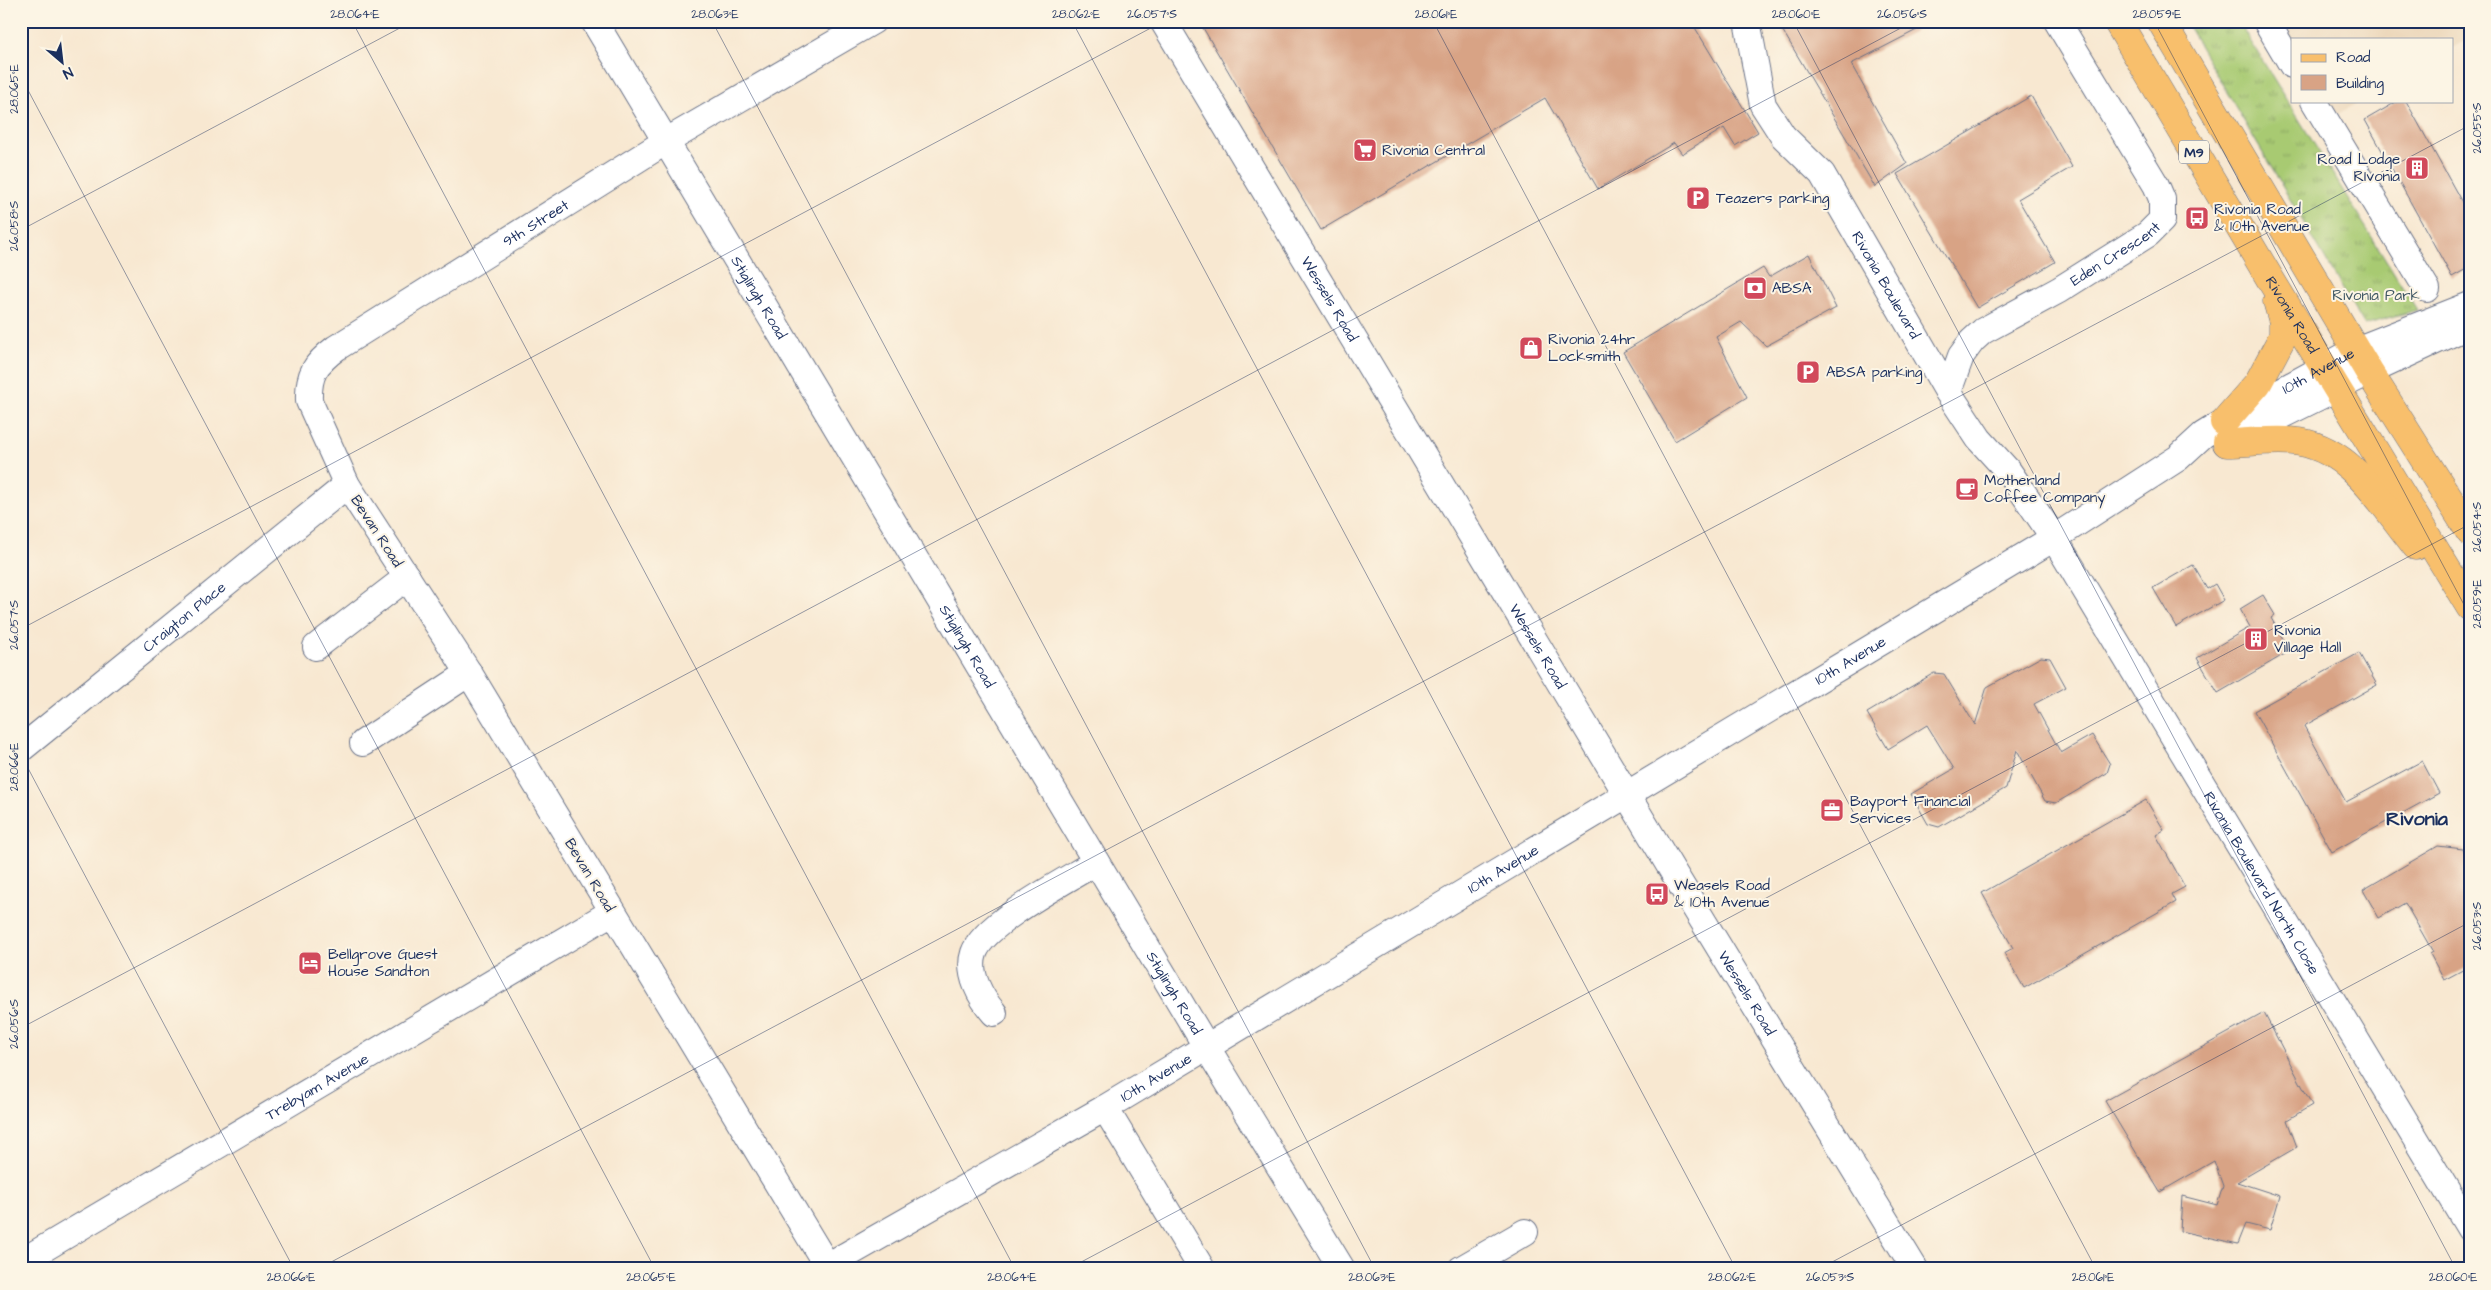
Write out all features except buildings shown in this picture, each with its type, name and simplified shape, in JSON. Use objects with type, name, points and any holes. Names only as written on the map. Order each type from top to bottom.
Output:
[{"type":"main road","name":"Rivonia Road","points":[[2117,21],[2272,282],[2470,607]]},
{"type":"main road","name":"M9","points":[[2161,21],[2363,361],[2470,532]]},
{"type":"main road","points":[[2272,282],[2283,322],[2283,336],[2258,383],[2226,433],[2318,446],[2338,457],[2361,478],[2470,614]]},
{"type":"street","name":"Stiglingh Road","points":[[594,21],[1206,1046],[1342,1269]]},
{"type":"street","name":"9th Street","points":[[347,485],[309,401],[309,379],[320,359],[665,142],[873,21]]},
{"type":"street","name":"Wessels Road","points":[[1163,21],[1627,795],[1915,1269]]},
{"type":"street","name":"Rivonia Boulevard","points":[[1748,21],[1762,105],[1783,136],[1822,174],[1948,392],[1979,439],[2009,472],[2054,538]]},
{"type":"street","name":"Eden Crescent","points":[[1948,392],[1961,356],[1972,341],[1983,331],[2059,290],[2148,234],[2162,220],[2162,199],[2156,185],[2057,21]]},
{"type":"street","points":[[2266,21],[2291,63]]},
{"type":"street","points":[[2315,102],[2427,289]]},
{"type":"street","name":"10th Avenue","points":[[826,1268],[1105,1108],[2054,538],[2178,458],[2212,450],[2226,433],[2470,305]]},
{"type":"street","name":"10th Avenue","points":[[2363,361],[2470,325]]},
{"type":"street","name":"Bevan Road","points":[[347,485],[469,673],[826,1268]]},
{"type":"street","name":"Craigton Place","points":[[21,749],[347,485]]},
{"type":"street","name":"Rivonia Boulevard North Close","points":[[2054,538],[2470,1229]]},
{"type":"street","points":[[316,647],[407,577]]},
{"type":"street","points":[[363,743],[469,673]]},
{"type":"street","points":[[994,1013],[982,998],[974,975],[972,960],[975,950],[998,923],[1096,862]]},
{"type":"street","name":"Trebyam Avenue","points":[[21,1262],[612,912]]},
{"type":"street","points":[[1105,1108],[1202,1269]]},
{"type":"street","points":[[1461,1269],[1525,1232]]},
{"type":"shaded area","points":[[2275,21],[2470,21],[2470,38],[2454,47],[2454,38],[2291,38],[2291,48]]},
{"type":"shaded area","points":[[2324,102],[2358,102],[2333,117]]},
{"type":"green space","name":"Rivonia Park","points":[[2185,21],[2238,21],[2417,310],[2364,325]]},
{"type":"place","name":"Rivonia Central","points":[[1365,150]]},
{"type":"place","name":"Road Lodge RIvonia","points":[[2417,168]]},
{"type":"place","name":"Teazers parking","points":[[1698,198]]},
{"type":"place","name":"Rivonia Road & 10th Avenue","points":[[2197,218]]},
{"type":"place","name":"ABSA","points":[[1755,288]]},
{"type":"place","name":"Rivonia 24hr Locksmith","points":[[1531,348]]},
{"type":"place","name":"ABSA parking","points":[[1808,372]]},
{"type":"place","name":"Motherland Coffee Company","points":[[1967,489]]},
{"type":"place","name":"Rivonia Village Hall","points":[[2256,639]]},
{"type":"place","name":"Bayport Financial Services","points":[[1832,810]]},
{"type":"place","name":"Weasels Road & 10th Avenue","points":[[1657,894]]},
{"type":"place","name":"Bellgrove Guest House Sandton","points":[[310,963]]},
{"type":"district","name":"Rivonia","points":[[2417,818]]}]
